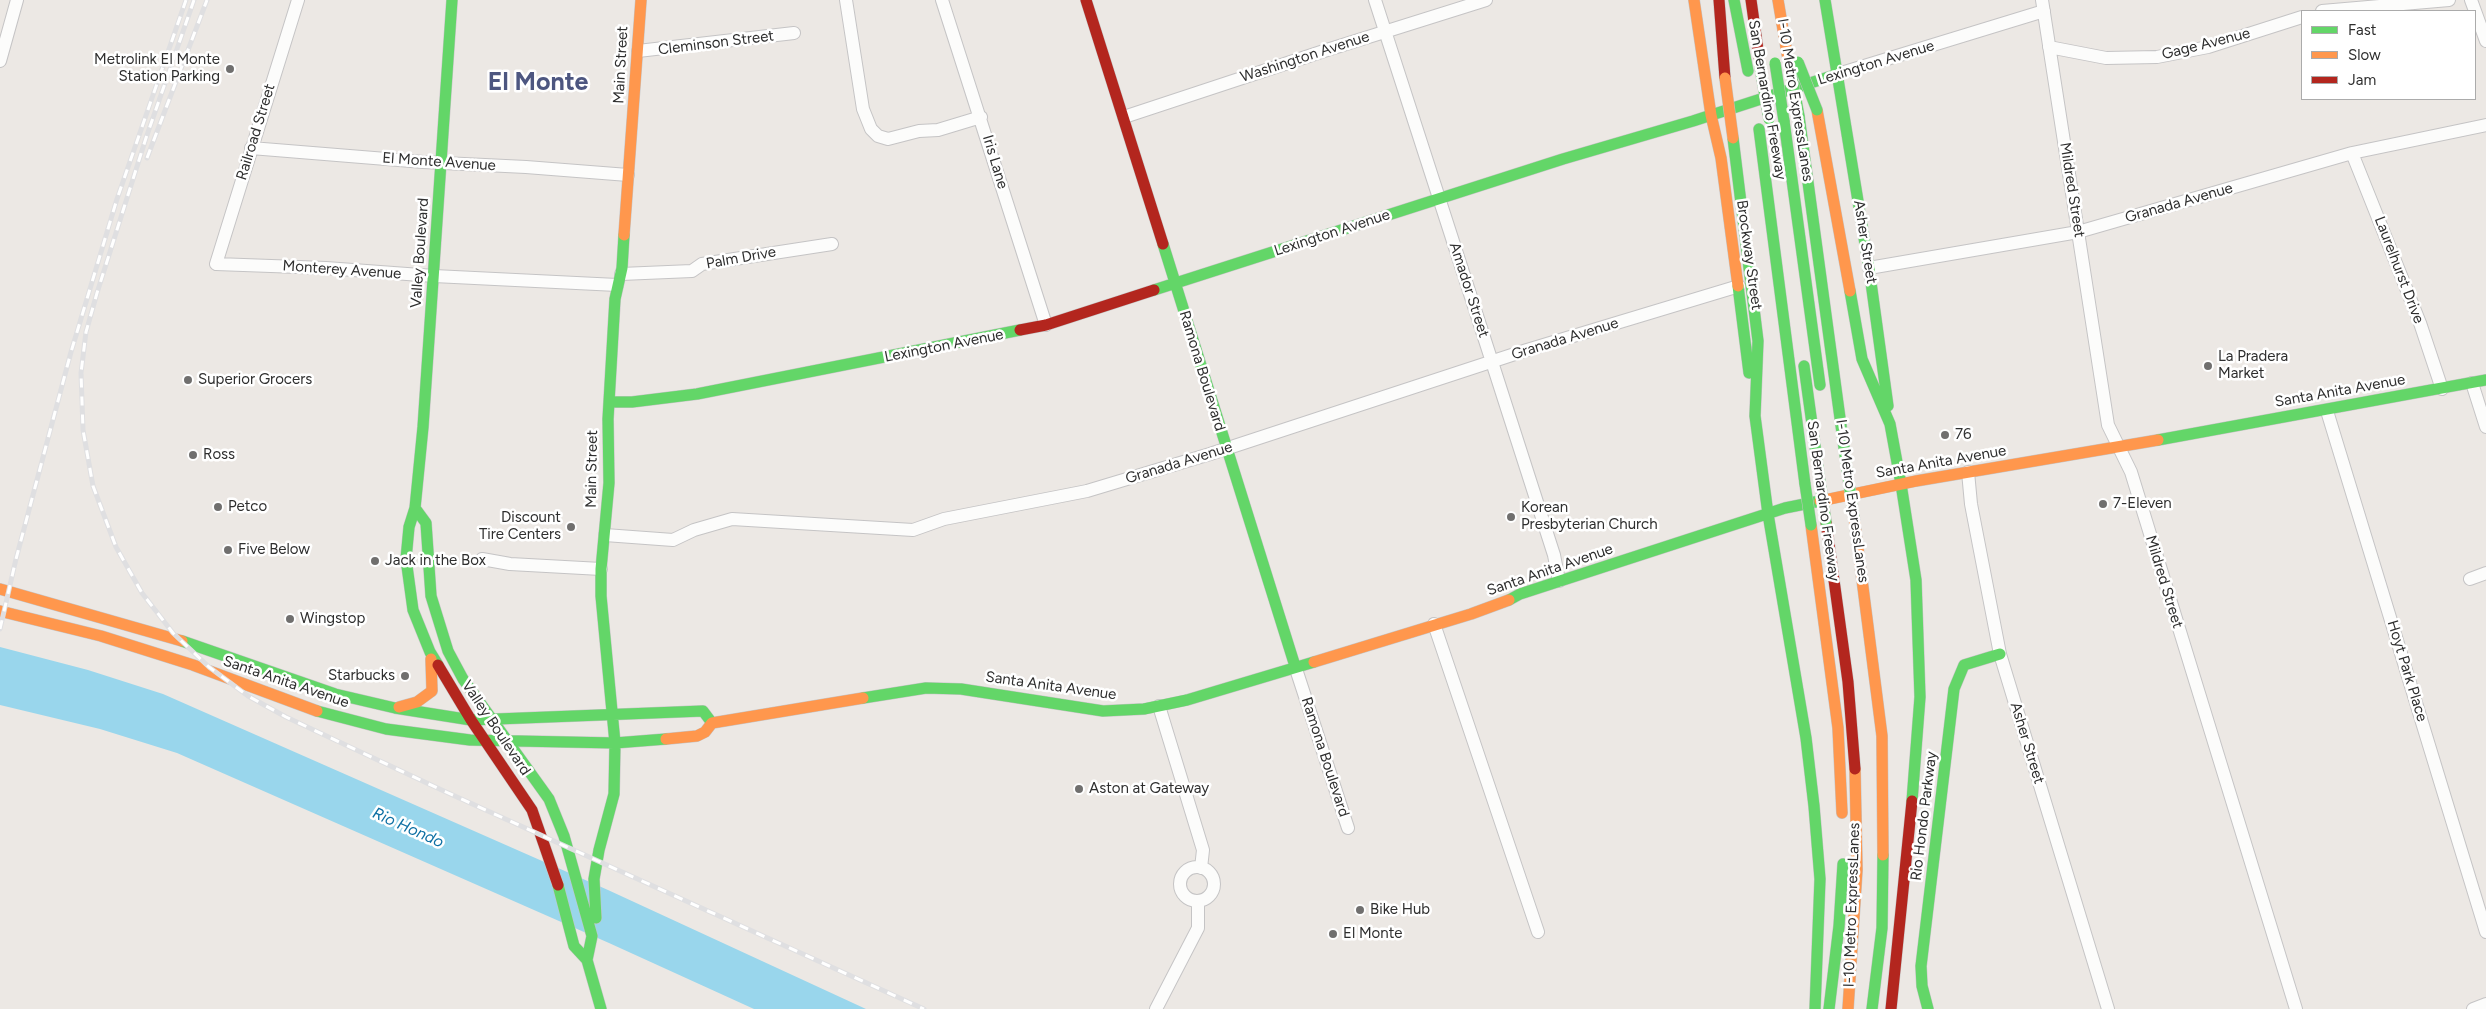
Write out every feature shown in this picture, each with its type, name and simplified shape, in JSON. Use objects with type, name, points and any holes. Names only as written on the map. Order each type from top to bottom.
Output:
[{"type":"main road","name":"Valley Boulevard","points":[[452,0],[423,427],[406,559],[408,586],[413,610],[430,652],[471,720],[532,810],[540,827],[574,946],[587,960],[601,1009]]},
{"type":"main road","name":"Main Street","points":[[592,936],[596,925],[594,879],[599,850],[614,794],[616,770],[601,596],[601,569],[609,483],[608,402],[641,0]]},
{"type":"main road","name":"Ramona Boulevard","points":[[1086,0],[1295,666]]},
{"type":"main road","name":"Brockway Street","points":[[1694,0],[1711,115],[1721,158],[1768,514],[1806,738],[1820,879],[1815,1009]]},
{"type":"main road","points":[[1720,0],[1725,78],[1758,341],[1755,416]]},
{"type":"main road","name":"San Bernardino Freeway","points":[[1734,0],[1757,120],[1838,728],[1842,827]]},
{"type":"main road","name":"I-10 Metro ExpressLanes","points":[[1751,0],[1773,144]]},
{"type":"main road","name":"San Bernardino Freeway","points":[[1778,0],[1790,55],[1799,116],[1882,736],[1884,792],[1882,928],[1872,1009]]},
{"type":"main road","name":"Asher Street","points":[[1825,0],[1869,268],[1890,424],[1916,580],[1920,697],[1917,754],[1891,1009]]},
{"type":"main road","points":[[1790,55],[1817,110],[1862,359],[1890,424]]},
{"type":"main road","name":"I-10 Metro ExpressLanes","points":[[1774,58],[1822,394]]},
{"type":"main road","name":"Lexington Avenue","points":[[608,402],[676,398],[1046,325],[1438,198],[1711,115],[1838,74]]},
{"type":"main road","name":"I-10 Metro ExpressLanes","points":[[1803,356],[1848,682],[1855,772],[1857,870],[1848,1009]]},
{"type":"main road","name":"Santa Anita Avenue","points":[[0,612],[128,645],[193,665],[300,705],[386,728],[486,742],[615,743],[697,736],[705,732],[712,723],[932,688],[961,689],[1103,711],[1160,706],[1471,614],[1505,602],[1520,594],[1785,508],[1901,484],[2327,411],[2486,380]]},
{"type":"main road","name":"I-10 Metro ExpressLanes","points":[[1835,488],[1838,512]]},
{"type":"main road","name":"Valley Boulevard","points":[[414,508],[426,523],[431,596],[440,631],[463,679],[510,742],[549,799],[564,836],[592,936],[587,960]]},
{"type":"main road","name":"Santa Anita Avenue","points":[[0,589],[197,645],[335,694],[395,708],[471,720],[702,711],[712,723]]},
{"type":"main road","points":[[395,708],[417,702],[432,691],[430,652]]},
{"type":"main road","name":"Rio Hondo Parkway","points":[[1928,1009],[1922,986],[1921,966],[1954,689],[1964,666],[2000,654]]},
{"type":"main road","points":[[300,705],[326,703],[332,701],[335,694]]},
{"type":"main road","points":[[1829,1009],[1839,926],[1844,856]]},
{"type":"main road","name":"I-10 Metro ExpressLanes","points":[[1862,1009],[1867,950]]},
{"type":"street","points":[[0,61],[17,0]]},
{"type":"street","name":"Railroad Street","points":[[216,264],[298,0]]},
{"type":"street","points":[[846,0],[863,109],[871,129],[878,136],[888,139],[919,131],[938,130],[981,117]]},
{"type":"street","name":"Iris Lane","points":[[942,0],[1046,325]]},
{"type":"street","name":"Amador Street","points":[[1375,0],[1554,556],[1559,581]]},
{"type":"street","name":"Washington Avenue","points":[[1124,117],[1385,31],[1486,0]]},
{"type":"street","points":[[2334,10],[2449,0]]},
{"type":"street","name":"Lexington Avenue","points":[[1838,74],[2043,6]]},
{"type":"street","name":"Mildred Street","points":[[2043,6],[2108,426],[2131,472],[2296,1009]]},
{"type":"street","points":[[2476,14],[2486,41]]},
{"type":"street","name":"Gage Avenue","points":[[2049,47],[2106,58],[2157,57],[2208,47],[2301,17]]},
{"type":"street","name":"Cleminson Street","points":[[638,51],[794,33]]},
{"type":"street","name":"Granada Avenue","points":[[1869,268],[2078,232],[2352,153],[2486,125]]},
{"type":"street","name":"El Monte Avenue","points":[[251,148],[628,175]]},
{"type":"street","name":"Laurelhurst Drive","points":[[2352,153],[2420,324],[2442,389]]},
{"type":"street","name":"Palm Drive","points":[[619,280],[692,271],[702,264],[832,244]]},
{"type":"street","name":"Monterey Avenue","points":[[216,264],[326,268],[434,276],[619,280]]},
{"type":"street","name":"Granada Avenue","points":[[605,535],[673,540],[694,530],[732,519],[913,530],[944,519],[1088,491],[1492,362],[1739,286]]},
{"type":"street","points":[[2472,383],[2486,427]]},
{"type":"street","name":"Hoyt Park Place","points":[[2327,411],[2486,932]]},
{"type":"street","name":"Asher Street","points":[[1968,472],[1971,504],[2000,654],[2108,1009]]},
{"type":"street","points":[[482,559],[510,564],[601,569]]},
{"type":"street","points":[[2470,579],[2486,574]]},
{"type":"street","points":[[1434,624],[1538,932]]},
{"type":"street","name":"Ramona Boulevard","points":[[1295,666],[1348,828]]},
{"type":"street","points":[[1160,706],[1203,850],[1201,868]]},
{"type":"street","points":[[1201,868],[1210,874],[1214,884],[1208,898],[1198,901],[1184,895],[1181,880],[1186,872],[1201,868]]},
{"type":"street","points":[[1156,1009],[1198,928],[1198,901]]},
{"type":"street","points":[[2473,1009],[2486,1004]]},
{"type":"water","name":"Rio Hondo","points":[[0,647],[88,670],[163,694],[608,890],[866,1009],[754,1009],[609,943],[177,753],[100,729],[0,705]]},
{"type":"railway","points":[[0,629],[16,559],[71,352],[117,199],[186,0]]},
{"type":"railway","points":[[194,0],[146,138],[97,293],[86,332],[81,373],[83,430],[93,486],[116,547],[142,593],[173,633],[209,667],[248,696],[286,717],[446,792],[924,1009]]},
{"type":"railway","points":[[147,158],[207,0]]},
{"type":"traffic: fast","points":[[438,665],[430,652],[413,610],[406,559],[409,527],[415,508],[423,427],[452,0]]},
{"type":"traffic: fast","points":[[1734,0],[1748,71]]},
{"type":"traffic: fast","points":[[1825,0],[1869,268],[1888,406]]},
{"type":"traffic: fast","points":[[1789,62],[1799,116]]},
{"type":"traffic: fast","points":[[1798,62],[1817,110]]},
{"type":"traffic: fast","points":[[1775,63],[1784,121]]},
{"type":"traffic: fast","points":[[1760,67],[1769,119]]},
{"type":"traffic: fast","points":[[1154,290],[1563,159],[1693,121],[1838,74]]},
{"type":"traffic: fast","points":[[1799,116],[1848,477]]},
{"type":"traffic: fast","points":[[1784,121],[1820,385]]},
{"type":"traffic: fast","points":[[1759,129],[1805,484]]},
{"type":"traffic: fast","points":[[1733,138],[1758,341],[1755,416]]},
{"type":"traffic: fast","points":[[615,743],[601,596],[601,569],[609,483],[608,419],[615,299],[622,268],[624,235]]},
{"type":"traffic: fast","points":[[1163,244],[1295,666]]},
{"type":"traffic: fast","points":[[1738,286],[1749,373]]},
{"type":"traffic: fast","points":[[1850,291],[1862,359],[1890,424]]},
{"type":"traffic: fast","points":[[609,402],[632,402],[697,394],[1020,330]]},
{"type":"traffic: fast","points":[[1804,366],[1820,482]]},
{"type":"traffic: fast","points":[[2158,440],[2486,380]]},
{"type":"traffic: fast","points":[[1755,416],[1768,514]]},
{"type":"traffic: fast","points":[[1890,424],[1901,484]]},
{"type":"traffic: fast","points":[[1848,477],[1854,517]]},
{"type":"traffic: fast","points":[[1820,482],[1826,522]]},
{"type":"traffic: fast","points":[[1805,484],[1811,525]]},
{"type":"traffic: fast","points":[[1901,484],[1916,580],[1920,697],[1912,801]]},
{"type":"traffic: fast","points":[[1509,600],[1520,594],[1785,508],[1820,501]]},
{"type":"traffic: fast","points":[[415,508],[426,523],[431,596],[448,651],[463,679],[549,799],[564,836],[592,936],[587,960]]},
{"type":"traffic: fast","points":[[1768,514],[1806,738],[1814,806],[1820,879],[1815,1009]]},
{"type":"traffic: fast","points":[[182,641],[335,694],[395,708],[471,720],[703,711],[712,723]]},
{"type":"traffic: fast","points":[[1928,1009],[1922,986],[1921,966],[1954,689],[1964,665],[2000,654]]},
{"type":"traffic: fast","points":[[863,698],[926,688],[961,689],[1103,711],[1144,709],[1187,700],[1314,662]]},
{"type":"traffic: fast","points":[[317,711],[386,729],[470,740],[615,743],[666,739]]},
{"type":"traffic: fast","points":[[596,918],[594,879],[599,850],[614,794],[615,743]]},
{"type":"traffic: fast","points":[[1872,1009],[1882,928],[1883,855]]},
{"type":"traffic: fast","points":[[1829,1009],[1839,926],[1843,864]]},
{"type":"traffic: fast","points":[[558,885],[574,946],[587,960],[601,1009]]},
{"type":"traffic: slow","points":[[624,235],[641,0]]},
{"type":"traffic: slow","points":[[1694,0],[1711,115],[1721,158],[1738,286]]},
{"type":"traffic: slow","points":[[1778,0],[1788,59]]},
{"type":"traffic: slow","points":[[1725,78],[1733,138]]},
{"type":"traffic: slow","points":[[1817,110],[1850,291]]},
{"type":"traffic: slow","points":[[1820,501],[1916,481],[2158,440]]},
{"type":"traffic: slow","points":[[1854,517],[1882,736],[1883,855]]},
{"type":"traffic: slow","points":[[1811,525],[1838,728],[1842,813]]},
{"type":"traffic: slow","points":[[0,589],[182,641]]},
{"type":"traffic: slow","points":[[1314,662],[1471,614],[1509,600]]},
{"type":"traffic: slow","points":[[0,611],[101,636],[193,665],[317,711]]},
{"type":"traffic: slow","points":[[399,707],[417,702],[432,691],[431,659]]},
{"type":"traffic: slow","points":[[666,739],[697,736],[705,732],[712,723],[863,698]]},
{"type":"traffic: slow","points":[[1848,1009],[1857,870],[1855,769]]},
{"type":"traffic: jam","points":[[1086,0],[1163,244]]},
{"type":"traffic: jam","points":[[1719,0],[1725,78]]},
{"type":"traffic: jam","points":[[1751,0],[1759,57]]},
{"type":"traffic: jam","points":[[1020,330],[1046,325],[1154,290]]},
{"type":"traffic: jam","points":[[1826,522],[1848,682],[1855,769]]},
{"type":"traffic: jam","points":[[438,665],[471,720],[532,810],[558,885]]},
{"type":"traffic: jam","points":[[1891,1009],[1912,801]]},
{"type":"place","name":"Metrolink El Monte Station Parking","points":[[230,69]]},
{"type":"place","name":"La Pradera Market","points":[[2208,366]]},
{"type":"place","name":"Superior Grocers","points":[[188,380]]},
{"type":"place","name":"76","points":[[1945,435]]},
{"type":"place","name":"Ross","points":[[193,455]]},
{"type":"place","name":"7-Eleven","points":[[2103,504]]},
{"type":"place","name":"Petco","points":[[218,507]]},
{"type":"place","name":"Korean Presbyterian Church","points":[[1511,517]]},
{"type":"place","name":"Discount Tire Centers","points":[[571,527]]},
{"type":"place","name":"Five Below","points":[[228,550]]},
{"type":"place","name":"Jack in the Box","points":[[375,561]]},
{"type":"place","name":"Wingstop","points":[[290,619]]},
{"type":"place","name":"Starbucks","points":[[405,676]]},
{"type":"place","name":"Aston at Gateway","points":[[1079,789]]},
{"type":"place","name":"Bike Hub","points":[[1360,910]]},
{"type":"place","name":"El Monte","points":[[1333,934]]},
{"type":"district","name":"El Monte","points":[[538,83]]}]
